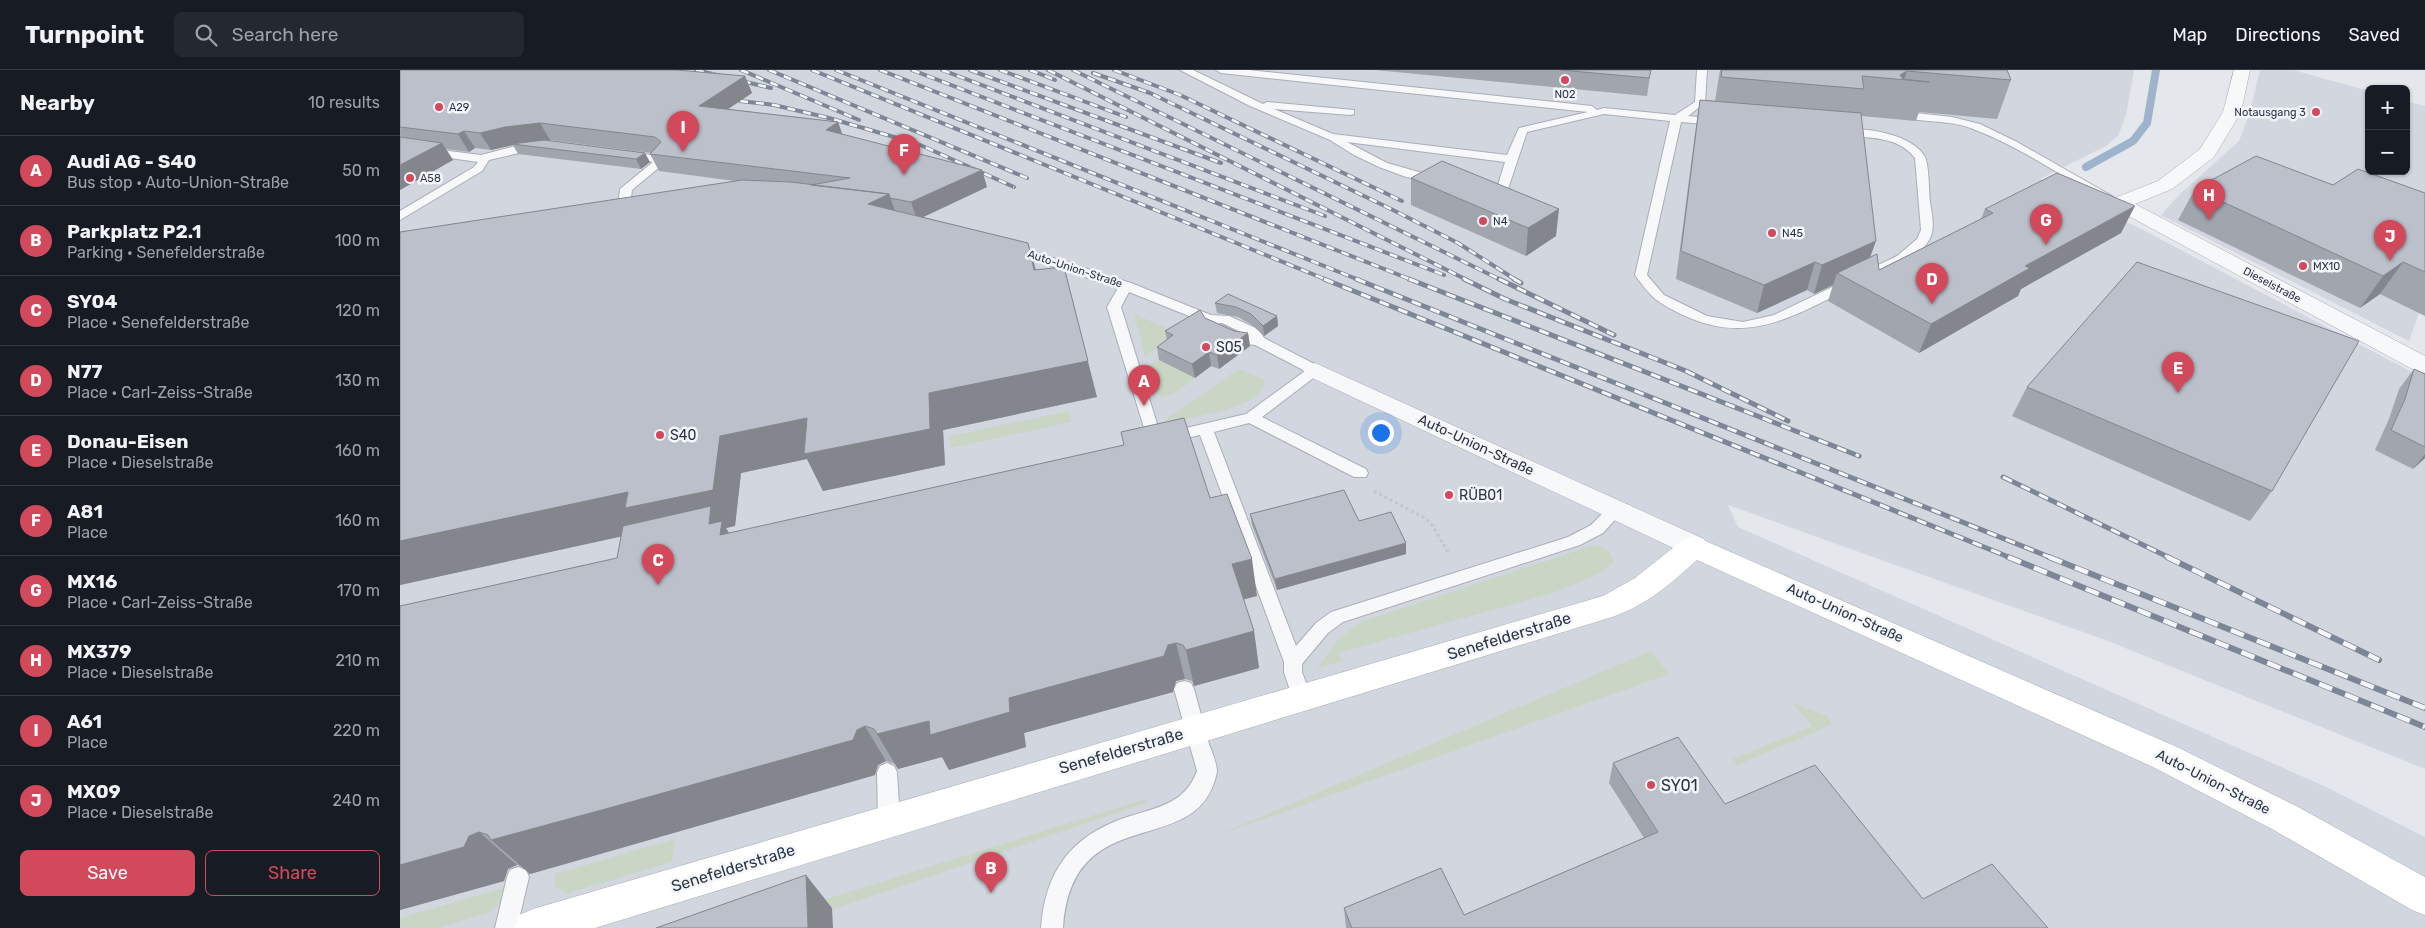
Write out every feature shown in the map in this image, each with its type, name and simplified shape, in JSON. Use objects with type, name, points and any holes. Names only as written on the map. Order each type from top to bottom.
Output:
[{"type":"street","points":[[2118,204],[2165,185],[2207,153],[2232,112],[2242,70]]},
{"type":"street","name":"Dieselstraße","points":[[2118,204],[2425,366]]},
{"type":"street","name":"Auto-Union-Straße","points":[[1315,370],[1694,546],[2165,757],[2285,818],[2425,897]]},
{"type":"street","name":"Senefelderstraße","points":[[533,928],[1612,605],[1632,596],[1652,583],[1694,546]]},
{"type":"lane","points":[[1185,70],[1254,104],[1331,137],[1354,152],[1421,178],[1448,181]]},
{"type":"lane","points":[[1221,70],[1726,123]]},
{"type":"lane","points":[[1702,70],[1700,103],[1676,118],[1641,275],[1659,298],[1703,319],[1743,326],[1778,318],[1901,259],[1922,241],[1928,230],[1920,158],[1914,148],[1903,141],[1883,136],[1834,132]]},
{"type":"lane","points":[[1254,104],[1350,112]]},
{"type":"lane","points":[[1509,128],[1523,130],[1604,111]]},
{"type":"lane","points":[[1895,114],[1968,123],[1994,134],[2118,204]]},
{"type":"lane","points":[[1475,185],[1502,189],[1510,159],[1523,130]]},
{"type":"lane","points":[[1331,137],[1510,159]]},
{"type":"lane","points":[[400,148],[481,159],[516,149],[550,145]]},
{"type":"lane","points":[[618,153],[662,160],[626,189],[625,197],[629,203],[646,208]]},
{"type":"lane","points":[[400,216],[478,170],[483,165],[484,161],[481,159]]},
{"type":"lane","points":[[614,208],[646,208]]},
{"type":"lane","name":"Auto-Union-Straße","points":[[996,244],[1126,286],[1209,318],[1213,327],[1242,340],[1258,340],[1315,370]]},
{"type":"lane","points":[[1126,286],[1114,307],[1154,440]]},
{"type":"lane","points":[[1137,444],[1251,418],[1315,370]]},
{"type":"lane","points":[[1251,418],[1360,473]]},
{"type":"lane","points":[[1205,429],[1293,662],[1293,672],[1302,699]]},
{"type":"lane","points":[[1293,662],[1322,628],[1337,617],[1574,541],[1597,529],[1616,510]]},
{"type":"lane","points":[[1052,928],[1055,896],[1066,872],[1088,848],[1111,833],[1179,810],[1196,797],[1205,784],[1207,772],[1184,689]]},
{"type":"lane","points":[[887,772],[890,821]]},
{"type":"lane","points":[[506,928],[518,877]]},
{"type":"path","points":[[1360,473],[1360,484],[1416,513],[1432,525],[1461,577]]},
{"type":"shaded area","points":[[400,70],[2134,70],[2126,115],[2118,136],[2106,146],[2040,179],[2143,230],[2425,379],[2425,769],[2108,641],[1728,505],[1738,527],[2324,786],[2425,837],[2425,928],[400,928]]},
{"type":"shaded area","points":[[2260,70],[2293,70],[2365,90],[2365,175],[2410,175],[2410,102],[2425,106],[2425,296],[2409,341],[2161,215],[2179,195],[2239,141],[2249,115]]},
{"type":"green space","points":[[1134,314],[1178,333],[1145,357]]},
{"type":"green space","points":[[1159,360],[1195,378],[1175,393],[1160,398],[1149,365]]},
{"type":"green space","points":[[1242,370],[1264,380],[1262,390],[1253,398],[1225,410],[1168,422],[1166,419],[1236,371]]},
{"type":"green space","points":[[1069,411],[1071,422],[951,448],[950,436]]},
{"type":"green space","points":[[1594,545],[1608,550],[1614,562],[1599,574],[1553,593],[1338,653],[1342,661],[1317,668],[1339,639],[1361,622]]},
{"type":"green space","points":[[1651,651],[1669,674],[1213,837]]},
{"type":"green space","points":[[1794,704],[1826,715],[1830,719],[1831,725],[1737,765],[1733,759],[1812,726]]},
{"type":"green space","points":[[1146,799],[1146,803],[778,928],[733,928]]},
{"type":"green space","points":[[675,839],[672,862],[568,893],[555,887],[555,874]]},
{"type":"green space","points":[[507,887],[502,901],[491,912],[438,928],[400,928],[400,918]]},
{"type":"building","points":[[400,70],[677,70],[745,76],[699,106],[838,122],[826,130],[982,170],[911,202],[890,198],[889,194],[811,185],[850,178],[650,154],[661,142],[655,137],[540,123],[505,127],[480,133],[464,131],[458,134],[400,127]]},
{"type":"building","points":[[1561,70],[1651,70],[1649,78]]},
{"type":"building","points":[[1722,70],[2007,70],[2011,80],[1907,71],[1900,75],[1903,79],[1929,82],[1862,76],[1864,89],[1721,77]]},
{"type":"building","name":"N45","points":[[1700,100],[1861,113],[1876,241],[1822,265],[1815,262],[1764,285],[1681,251]]},
{"type":"building","points":[[400,137],[442,143],[400,165]]},
{"type":"building","points":[[544,140],[645,153],[636,159],[512,144]]},
{"type":"building","points":[[2256,156],[2333,185],[2358,169],[2365,172],[2365,175],[2375,175],[2425,193],[2425,272],[2403,262],[2383,276],[2195,189]]},
{"type":"building","points":[[1442,161],[1559,209],[1528,228],[1411,178]]},
{"type":"building","points":[[2057,173],[2135,206],[2025,266],[2030,268],[1931,324],[1837,273],[1877,254],[1879,270],[1993,213],[1985,209]]},
{"type":"building","name":"S40","points":[[742,180],[791,182],[889,194],[868,204],[1028,243],[1034,270],[1064,267],[1088,361],[929,393],[930,429],[804,454],[807,418],[720,436],[713,490],[625,508],[628,492],[400,541],[400,232]]},
{"type":"building","points":[[2137,262],[2359,341],[2272,491],[2027,387]]},
{"type":"building","points":[[1228,294],[1277,316],[1263,326],[1251,314],[1236,307],[1215,303]]},
{"type":"building","points":[[1200,310],[1205,318],[1234,331],[1248,333],[1217,355],[1209,352],[1192,364],[1157,347],[1173,335],[1165,331]]},
{"type":"building","points":[[2414,369],[2425,374],[2425,447],[2391,430],[2405,399]]},
{"type":"building","points":[[1184,418],[1210,498],[1227,494],[1252,559],[1232,564],[1254,631],[1186,650],[1183,645],[1176,643],[1168,645],[1164,656],[1009,698],[1010,712],[930,735],[929,721],[877,734],[874,729],[865,726],[857,730],[853,740],[491,840],[488,835],[479,832],[469,836],[464,847],[400,865],[400,606],[617,558],[623,526],[711,506],[709,524],[722,521],[720,535],[1124,445],[1121,432]]},
{"type":"building","points":[[1344,490],[1359,521],[1391,512],[1406,543],[1275,579],[1250,514]]},
{"type":"building","points":[[1678,737],[1725,804],[1815,765],[1923,899],[1992,864],[2048,928],[1352,928],[1344,908],[1441,868],[1464,915],[1658,832],[1613,763]]},
{"type":"building","points":[[806,875],[808,928],[656,928]]},
{"type":"waterway","points":[[2086,167],[2133,141],[2147,123],[2156,70]]},
{"type":"railway","points":[[696,70],[771,88]]},
{"type":"railway","points":[[741,70],[859,120]]},
{"type":"railway","points":[[769,70],[1027,178]]},
{"type":"railway","points":[[812,70],[1327,280]]},
{"type":"railway","points":[[836,70],[1359,280]]},
{"type":"railway","points":[[880,70],[1412,280]]},
{"type":"railway","points":[[912,70],[1444,275]]},
{"type":"railway","points":[[942,70],[1325,216]]},
{"type":"railway","points":[[970,70],[1221,163]]},
{"type":"railway","points":[[1000,70],[1126,117]]},
{"type":"railway","points":[[1030,70],[1055,80]]},
{"type":"railway","points":[[1048,70],[1467,280]]},
{"type":"railway","points":[[1073,70],[1501,280]]},
{"type":"railway","points":[[1114,70],[1180,95],[1402,201]]},
{"type":"railway","points":[[1093,73],[1150,93],[1393,210],[1458,243],[1516,280]]},
{"type":"railway","points":[[740,101],[774,105],[829,118],[918,144],[1014,187]]},
{"type":"railway","points":[[1324,279],[2011,558]]},
{"type":"railway","points":[[1356,279],[2052,558]]},
{"type":"railway","points":[[1409,279],[1859,456]]},
{"type":"railway","points":[[1464,279],[1505,299],[1686,371],[1788,421]]},
{"type":"railway","points":[[1499,279],[1614,335]]},
{"type":"railway","points":[[1514,279],[1521,283]]},
{"type":"railway","points":[[2003,477],[2170,558]]},
{"type":"railway","points":[[2008,557],[2425,727]]},
{"type":"railway","points":[[2049,557],[2425,708]]},
{"type":"railway","points":[[2167,557],[2379,660]]},
{"type":"place","name":"N02","points":[[1565,80]]},
{"type":"place","name":"A29","points":[[439,107]]},
{"type":"place","name":"Notausgang 3","points":[[2316,112]]},
{"type":"place","name":"A61","points":[[683,152]]},
{"type":"place","name":"A81","points":[[904,175]]},
{"type":"place","name":"A58","points":[[410,178]]},
{"type":"place","name":"MX379","points":[[2209,220]]},
{"type":"place","name":"N4","points":[[1483,221]]},
{"type":"place","name":"N45","points":[[1772,233]]},
{"type":"place","name":"MX16","points":[[2046,245]]},
{"type":"place","name":"MX09","points":[[2390,261]]},
{"type":"place","name":"MX10","points":[[2303,266]]},
{"type":"place","name":"N77","points":[[1932,304]]},
{"type":"place","name":"S05","points":[[1206,347]]},
{"type":"place","name":"Donau-Eisen","points":[[2178,393]]},
{"type":"place","name":"Audi AG - S40","points":[[1144,406]]},
{"type":"place","name":"S40","points":[[660,435]]},
{"type":"place","name":"RÜB01","points":[[1449,495]]},
{"type":"place","name":"SY04","points":[[658,585]]},
{"type":"place","name":"SY01","points":[[1651,785]]},
{"type":"place","name":"Parkplatz P2.1","points":[[991,893]]}]
